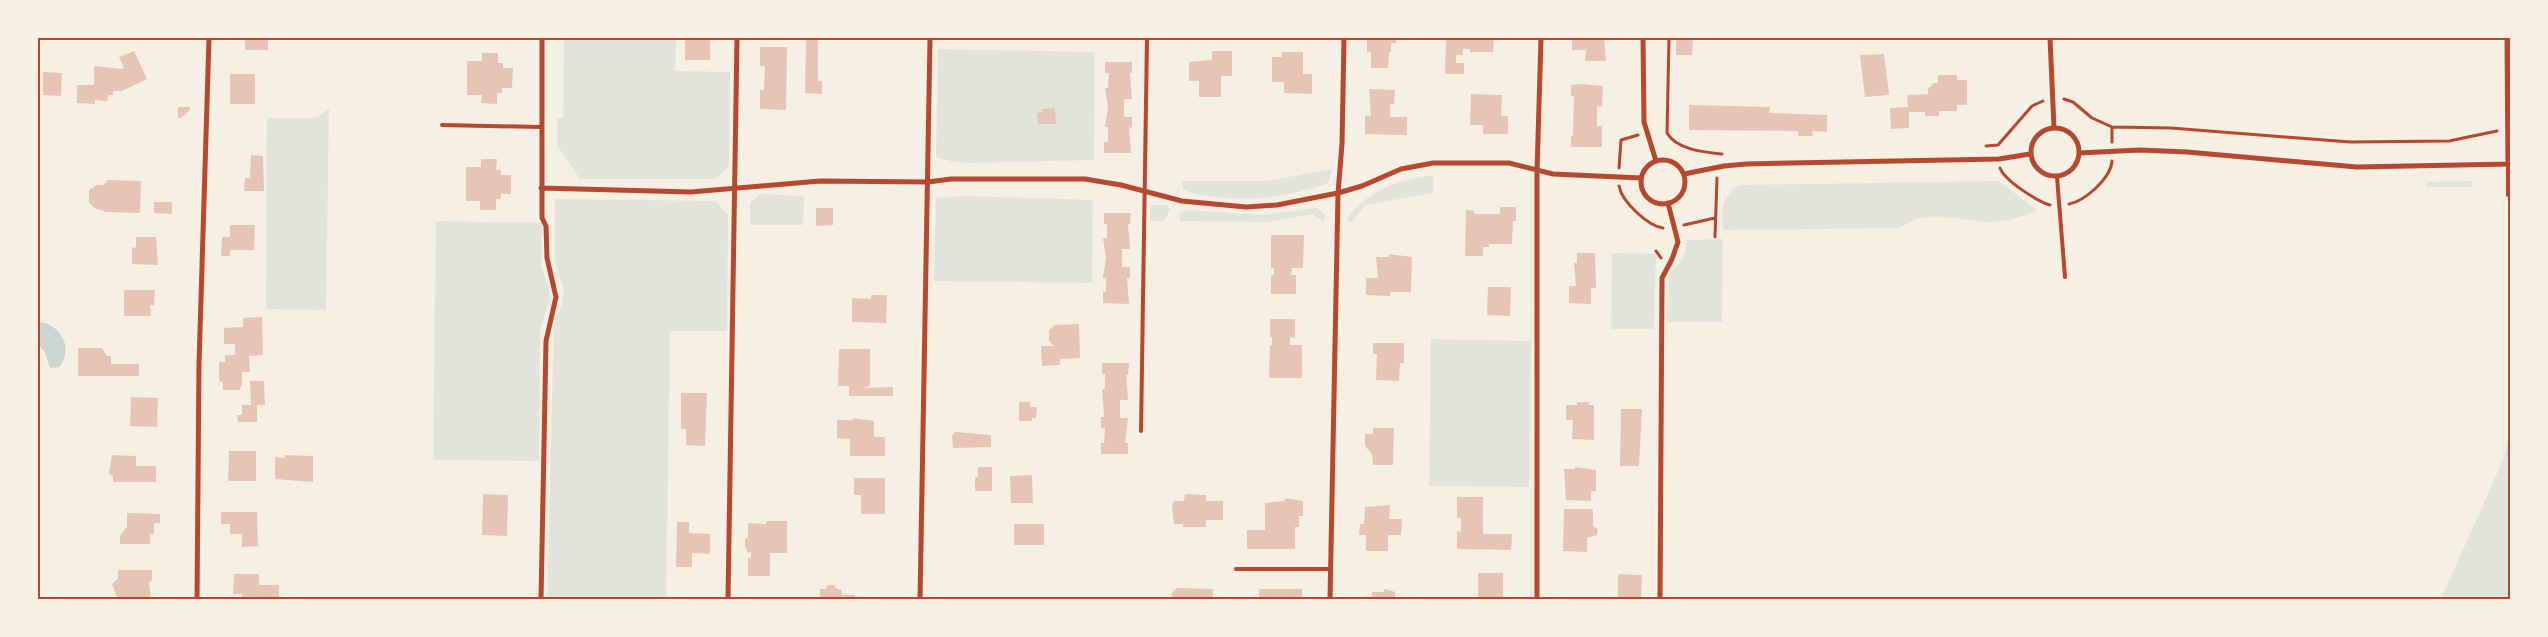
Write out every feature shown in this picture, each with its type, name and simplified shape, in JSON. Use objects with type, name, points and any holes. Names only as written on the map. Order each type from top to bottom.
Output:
[{"type":"street","points":[[197,600],[199,364],[209,38]]},
{"type":"street","points":[[541,600],[546,341],[556,297],[547,258],[547,234],[542,218],[540,127],[542,38]]},
{"type":"street","points":[[728,600],[737,38]]},
{"type":"street","points":[[920,600],[930,38]]},
{"type":"street","points":[[1330,600],[1338,193],[1342,144],[1344,38]]},
{"type":"street","points":[[1537,600],[1537,172],[1541,38]]},
{"type":"street","points":[[1643,38],[1644,122],[1656,161]]},
{"type":"street","points":[[2050,38],[2054,128]]},
{"type":"street","points":[[2079,153],[2140,150],[2187,152],[2357,167],[2509,164],[2507,38]]},
{"type":"street","points":[[2054,128],[2070,133],[2077,142],[2079,153],[2072,169],[2057,177],[2039,171],[2030,154],[2035,138],[2043,131],[2054,128]]},
{"type":"street","points":[[1684,174],[1724,166],[1746,164],[1999,159],[2030,154]]},
{"type":"street","points":[[1667,160],[1674,163],[1684,174],[1684,188],[1680,195],[1668,203],[1656,202],[1646,196],[1641,184],[1648,166],[1656,161],[1667,160]]},
{"type":"street","points":[[541,188],[690,192],[820,181],[928,182],[951,179],[1085,179],[1182,201],[1246,207],[1277,205],[1338,193],[1362,186],[1401,169],[1433,163],[1509,163],[1537,172],[1642,178]]},
{"type":"street","points":[[1660,600],[1662,278],[1678,242],[1668,203]]},
{"type":"lane","points":[[1141,431],[1147,38]]},
{"type":"lane","points":[[442,126],[540,127]]},
{"type":"lane","points":[[2508,195],[2509,164]]},
{"type":"lane","points":[[2057,177],[2065,277]]},
{"type":"lane","points":[[1236,569],[1330,569]]},
{"type":"path","points":[[1669,38],[1667,133],[1674,142],[1700,151],[1730,152]]},
{"type":"path","points":[[2061,100],[2073,102],[2092,118],[2112,127],[2171,128],[2350,142],[2449,141],[2500,131]]},
{"type":"path","points":[[1982,146],[1998,145],[2032,106],[2043,101]]},
{"type":"path","points":[[2112,127],[2112,142]]},
{"type":"path","points":[[1619,169],[1620,140],[1636,136]]},
{"type":"path","points":[[2071,204],[2085,197],[2109,171],[2112,161]]},
{"type":"path","points":[[2000,168],[2002,173],[2035,199],[2051,205]]},
{"type":"path","points":[[1715,237],[1717,177]]},
{"type":"path","points":[[1620,182],[1620,192],[1651,225],[1666,228]]},
{"type":"path","points":[[1683,225],[1716,218]]},
{"type":"shaded area","points":[[564,38],[676,38],[675,71],[730,72],[729,166],[715,179],[580,179],[557,145],[557,118],[563,118]]},
{"type":"shaded area","points":[[938,49],[1095,52],[1094,160],[967,163],[936,157]]},
{"type":"shaded area","points":[[329,108],[326,310],[266,309],[267,118],[317,118]]},
{"type":"shaded area","points":[[1332,169],[1329,181],[1326,184],[1292,193],[1255,198],[1236,199],[1200,195],[1183,190],[1182,181],[1267,181]]},
{"type":"shaded area","points":[[1433,175],[1433,193],[1365,205],[1351,223],[1347,219],[1364,201],[1385,188],[1396,183]]},
{"type":"shaded area","points":[[1999,181],[2037,210],[2005,221],[1993,222],[1933,216],[1910,221],[1900,228],[1723,230],[1724,204],[1728,194],[1739,185]]},
{"type":"shaded area","points":[[2472,181],[2473,187],[2427,187],[2427,182]]},
{"type":"shaded area","points":[[760,194],[804,196],[803,225],[750,225],[750,203]]},
{"type":"shaded area","points":[[966,196],[1093,200],[1092,283],[934,281],[936,198]]},
{"type":"shaded area","points":[[555,199],[716,201],[728,215],[727,331],[670,331],[666,599],[547,599],[554,324],[562,304],[564,290],[555,262]]},
{"type":"shaded area","points":[[1150,205],[1167,205],[1170,210],[1164,221],[1150,221]]},
{"type":"shaded area","points":[[1317,208],[1325,215],[1324,222],[1312,214],[1268,222],[1180,221],[1180,214],[1186,210],[1263,215]]},
{"type":"shaded area","points":[[436,221],[542,223],[541,265],[550,292],[549,303],[540,329],[539,461],[433,460]]},
{"type":"shaded area","points":[[1723,239],[1722,322],[1667,322],[1669,274],[1682,259],[1686,240]]},
{"type":"shaded area","points":[[1612,253],[1656,254],[1654,329],[1611,329]]},
{"type":"shaded area","points":[[38,322],[46,323],[53,327],[63,338],[66,353],[59,367],[50,368],[45,352],[38,344]]},
{"type":"shaded area","points":[[1431,339],[1531,341],[1529,487],[1429,486]]},
{"type":"shaded area","points":[[2510,432],[2510,599],[2441,599],[2503,460]]},
{"type":"building","points":[[245,38],[268,38],[268,50],[245,50]]},
{"type":"building","points":[[685,38],[710,38],[710,60],[685,60]]},
{"type":"building","points":[[1367,38],[1396,38],[1396,43],[1391,43],[1388,68],[1371,68],[1371,52],[1367,52]]},
{"type":"building","points":[[1446,38],[1494,38],[1493,52],[1470,52],[1470,49],[1463,49],[1463,55],[1456,55],[1456,63],[1464,63],[1464,74],[1445,74]]},
{"type":"building","points":[[1574,38],[1604,38],[1606,61],[1585,61],[1586,50],[1572,50],[1572,40]]},
{"type":"building","points":[[1676,38],[1693,38],[1692,55],[1676,55]]},
{"type":"building","points":[[806,39],[818,39],[818,81],[822,81],[822,94],[805,93]]},
{"type":"building","points":[[760,47],[787,47],[786,110],[760,109],[760,90],[764,90],[765,66],[760,66]]},
{"type":"building","points":[[134,51],[147,79],[122,91],[113,91],[113,95],[108,95],[107,101],[95,100],[95,104],[77,103],[77,85],[94,85],[94,66],[122,69],[124,68],[119,57]]},
{"type":"building","points":[[1212,51],[1232,51],[1232,76],[1221,76],[1221,97],[1199,97],[1199,81],[1189,81],[1189,62],[1212,60]]},
{"type":"building","points":[[1282,52],[1303,52],[1303,74],[1312,74],[1312,94],[1284,93],[1284,82],[1272,82],[1272,57],[1282,57]]},
{"type":"building","points":[[482,53],[498,53],[498,63],[503,63],[503,68],[513,68],[512,88],[502,88],[502,93],[497,93],[497,104],[481,103],[482,95],[467,95],[467,61],[482,61]]},
{"type":"building","points":[[1884,54],[1889,95],[1865,97],[1860,55]]},
{"type":"building","points":[[1105,62],[1132,62],[1132,73],[1130,73],[1132,99],[1124,99],[1124,117],[1132,117],[1132,128],[1129,127],[1131,153],[1104,153],[1104,142],[1108,142],[1108,127],[1105,127],[1108,107],[1105,88],[1108,88],[1109,73],[1105,73]]},
{"type":"building","points":[[43,72],[62,73],[61,96],[43,95]]},
{"type":"building","points":[[230,74],[255,74],[255,104],[230,104]]},
{"type":"building","points":[[1938,75],[1957,75],[1957,80],[1967,80],[1967,105],[1957,105],[1957,111],[1939,111],[1939,116],[1925,116],[1925,112],[1909,112],[1909,128],[1891,129],[1890,108],[1908,107],[1907,95],[1928,94],[1928,89],[1934,83],[1938,83]]},
{"type":"building","points":[[1571,85],[1603,86],[1602,107],[1597,106],[1597,126],[1602,126],[1602,147],[1571,147],[1574,96],[1571,96]]},
{"type":"building","points":[[1369,89],[1395,90],[1394,104],[1390,104],[1390,117],[1407,117],[1407,135],[1365,134],[1365,116],[1371,116]]},
{"type":"building","points":[[1471,94],[1502,95],[1501,116],[1508,116],[1508,134],[1483,134],[1483,125],[1470,125]]},
{"type":"building","points":[[1689,105],[1770,107],[1769,113],[1827,115],[1827,132],[1812,131],[1813,136],[1798,136],[1798,131],[1689,130]]},
{"type":"building","points":[[178,107],[190,107],[190,110],[181,118],[178,118]]},
{"type":"building","points":[[1055,108],[1056,124],[1038,124],[1037,113],[1042,112],[1042,109]]},
{"type":"building","points":[[251,155],[263,156],[264,191],[244,191],[245,178],[250,178]]},
{"type":"building","points":[[481,159],[497,159],[496,170],[501,170],[501,175],[511,175],[511,194],[501,194],[501,199],[496,199],[496,210],[480,210],[480,201],[466,201],[466,167],[481,167]]},
{"type":"building","points":[[108,180],[141,181],[140,213],[105,212],[96,209],[89,203],[89,190],[97,185],[103,185]]},
{"type":"building","points":[[154,202],[172,202],[172,214],[154,213]]},
{"type":"building","points":[[1500,207],[1516,207],[1516,221],[1513,221],[1512,244],[1489,244],[1489,247],[1483,247],[1483,256],[1465,256],[1466,210],[1474,211],[1474,214],[1500,214]]},
{"type":"building","points":[[816,208],[833,208],[833,225],[816,226]]},
{"type":"building","points":[[1104,213],[1131,213],[1130,224],[1128,224],[1130,249],[1122,249],[1122,267],[1130,267],[1130,278],[1127,278],[1129,304],[1103,303],[1103,292],[1106,292],[1106,278],[1103,278],[1106,258],[1103,238],[1107,238],[1107,224],[1104,224]]},
{"type":"building","points":[[230,225],[255,225],[254,250],[230,250],[230,256],[221,256],[222,237],[230,237]]},
{"type":"building","points":[[1271,235],[1304,235],[1303,268],[1292,268],[1291,275],[1296,275],[1296,294],[1271,294],[1271,275],[1274,275],[1274,268],[1271,268]]},
{"type":"building","points":[[136,237],[156,237],[158,265],[132,264],[132,247],[136,248]]},
{"type":"building","points":[[1577,253],[1595,253],[1596,288],[1591,288],[1591,304],[1569,303],[1569,286],[1576,286],[1574,263],[1577,263]]},
{"type":"building","points":[[1389,254],[1412,257],[1411,292],[1390,292],[1390,296],[1366,295],[1366,278],[1378,278],[1376,257],[1389,257]]},
{"type":"building","points":[[1488,287],[1511,287],[1510,316],[1487,315]]},
{"type":"building","points":[[124,290],[155,290],[154,305],[150,305],[151,316],[124,316]]},
{"type":"building","points":[[871,295],[887,295],[886,323],[852,322],[852,298],[871,299]]},
{"type":"building","points":[[262,317],[263,355],[249,356],[250,372],[242,372],[242,384],[239,390],[223,390],[223,383],[219,380],[219,362],[225,362],[225,355],[235,355],[235,344],[224,344],[224,328],[243,327],[243,318]]},
{"type":"building","points":[[1270,319],[1295,319],[1295,338],[1290,337],[1290,345],[1302,345],[1302,378],[1269,378],[1270,345],[1272,345]]},
{"type":"building","points":[[1079,324],[1080,358],[1060,359],[1060,365],[1042,366],[1041,346],[1054,346],[1049,341],[1049,330],[1055,325]]},
{"type":"building","points":[[1373,343],[1404,343],[1404,363],[1400,363],[1399,381],[1376,380],[1377,354],[1373,354]]},
{"type":"building","points":[[78,348],[102,348],[107,356],[111,356],[111,364],[139,364],[139,376],[78,376]]},
{"type":"building","points":[[839,349],[870,349],[870,386],[863,388],[893,387],[893,396],[849,396],[849,386],[838,386]]},
{"type":"building","points":[[1102,363],[1129,363],[1128,375],[1126,374],[1128,400],[1120,400],[1120,418],[1128,418],[1125,443],[1128,443],[1128,454],[1101,454],[1101,443],[1104,443],[1105,428],[1101,428],[1101,417],[1104,417],[1102,389],[1105,389],[1105,374],[1102,374]]},
{"type":"building","points":[[250,381],[264,381],[265,405],[257,405],[257,422],[238,422],[237,415],[242,415],[242,405],[251,405]]},
{"type":"building","points":[[681,393],[707,393],[705,446],[686,445],[686,429],[681,429]]},
{"type":"building","points":[[131,397],[158,398],[157,427],[130,426]]},
{"type":"building","points":[[1019,402],[1030,402],[1030,407],[1037,407],[1036,418],[1032,418],[1032,421],[1019,421]]},
{"type":"building","points":[[1577,402],[1589,402],[1589,405],[1594,405],[1594,440],[1572,439],[1573,420],[1566,420],[1566,405],[1577,405]]},
{"type":"building","points":[[1621,409],[1642,409],[1639,466],[1620,466]]},
{"type":"building","points":[[853,418],[874,421],[874,437],[885,437],[885,456],[850,456],[850,439],[837,438],[837,420],[853,420]]},
{"type":"building","points":[[1373,428],[1394,428],[1393,465],[1373,465],[1372,454],[1365,446],[1365,434],[1373,434]]},
{"type":"building","points":[[955,432],[991,435],[991,447],[953,448],[952,436]]},
{"type":"building","points":[[229,451],[256,451],[256,481],[228,481]]},
{"type":"building","points":[[112,455],[136,456],[136,466],[156,466],[156,482],[113,482],[113,476],[109,474]]},
{"type":"building","points":[[285,455],[313,456],[313,482],[275,479],[275,457],[285,458]]},
{"type":"building","points":[[978,467],[992,467],[992,491],[975,491],[975,477],[978,477]]},
{"type":"building","points":[[1575,467],[1596,470],[1596,491],[1591,491],[1591,501],[1566,500],[1564,469],[1575,469]]},
{"type":"building","points":[[1032,475],[1033,503],[1011,503],[1010,476]]},
{"type":"building","points":[[854,478],[885,478],[885,514],[861,514],[861,495],[854,495]]},
{"type":"building","points":[[483,494],[508,495],[507,536],[482,535]]},
{"type":"building","points":[[1185,494],[1206,495],[1206,501],[1223,501],[1223,520],[1206,520],[1206,527],[1183,527],[1183,524],[1174,524],[1172,506],[1174,501],[1184,501]]},
{"type":"building","points":[[1457,497],[1483,497],[1483,534],[1512,534],[1511,550],[1457,549],[1457,531],[1461,532],[1461,518],[1457,518]]},
{"type":"building","points":[[1286,498],[1303,501],[1303,516],[1299,516],[1299,527],[1295,527],[1295,549],[1247,549],[1247,530],[1265,530],[1265,503],[1284,501]]},
{"type":"building","points":[[1390,505],[1389,519],[1402,519],[1401,535],[1388,535],[1388,551],[1366,551],[1366,535],[1359,535],[1360,524],[1364,524],[1365,507]]},
{"type":"building","points":[[1564,509],[1593,509],[1593,526],[1598,529],[1597,535],[1587,538],[1587,552],[1563,551]]},
{"type":"building","points":[[221,512],[257,512],[258,546],[242,547],[242,534],[230,534],[230,524],[221,524]]},
{"type":"building","points":[[127,513],[160,514],[160,523],[154,523],[154,534],[150,534],[150,544],[120,544],[120,536],[127,527]]},
{"type":"building","points":[[767,521],[787,521],[787,553],[770,553],[770,576],[748,576],[748,558],[751,558],[751,552],[748,553],[745,547],[745,539],[748,537],[748,523],[766,524]]},
{"type":"building","points":[[677,522],[689,522],[689,533],[710,534],[710,554],[692,553],[692,567],[676,567]]},
{"type":"building","points":[[1014,524],[1044,524],[1044,545],[1014,545]]},
{"type":"building","points":[[118,570],[152,570],[152,580],[149,582],[151,600],[118,600],[112,584],[118,579]]},
{"type":"building","points":[[1478,573],[1503,573],[1503,600],[1478,598]]},
{"type":"building","points":[[234,574],[259,574],[259,585],[279,585],[279,600],[242,600],[242,594],[233,594]]},
{"type":"building","points":[[1618,574],[1642,575],[1641,600],[1618,600]]},
{"type":"building","points":[[828,585],[834,585],[837,589],[842,590],[841,595],[855,595],[855,600],[820,600],[820,589],[825,589]]},
{"type":"building","points":[[1177,588],[1213,589],[1213,600],[1172,600],[1172,593]]},
{"type":"building","points":[[1259,589],[1302,589],[1302,600],[1259,600]]},
{"type":"building","points":[[1385,589],[1395,592],[1395,600],[1372,600],[1372,592],[1383,592]]}]
